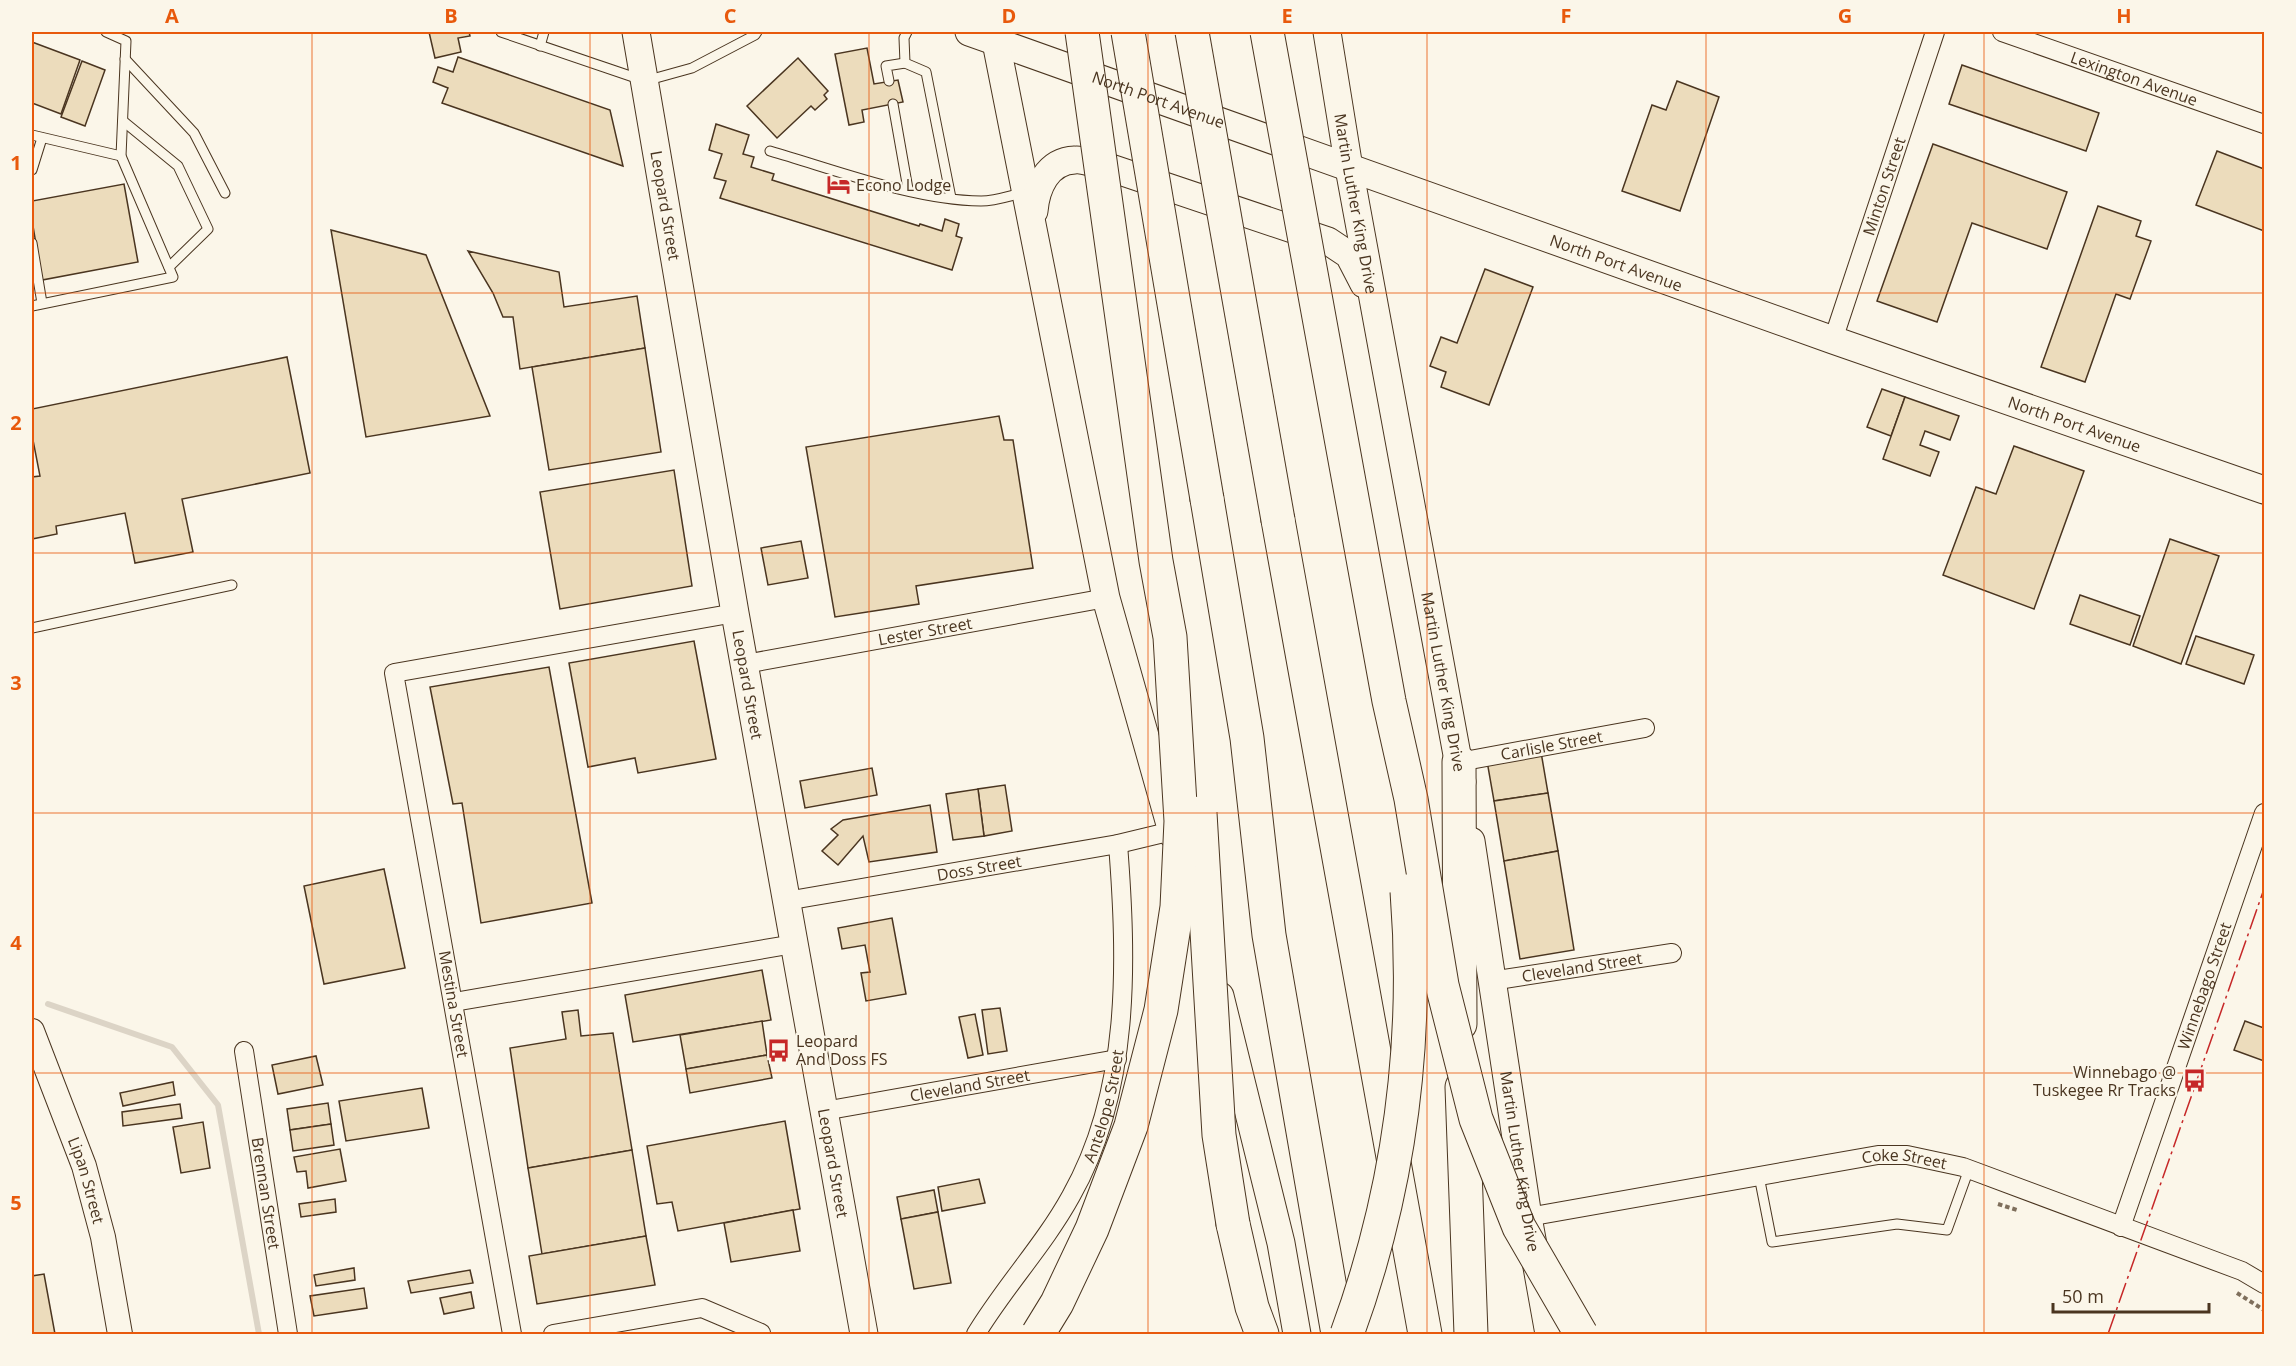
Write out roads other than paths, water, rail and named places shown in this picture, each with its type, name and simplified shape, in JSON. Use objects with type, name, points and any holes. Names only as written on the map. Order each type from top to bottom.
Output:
[{"type":"highway","points":[[1082,32],[1156,561],[1191,731],[1200,822],[1219,1135],[1233,1224],[1252,1307],[1262,1335]]},
{"type":"highway","points":[[1128,32],[1247,738],[1269,935],[1338,1335]]},
{"type":"highway","points":[[1192,32],[1425,1335]]},
{"type":"highway","points":[[1267,32],[1389,701],[1411,799],[1442,985],[1476,1119],[1519,1227],[1581,1335]]},
{"type":"highway","points":[[1038,1335],[1057,1303],[1096,1219],[1131,1126],[1161,1010],[1177,907],[1181,821],[1170,637]]},
{"type":"highway","points":[[1347,1335],[1369,1275],[1387,1203],[1404,1107],[1411,1030],[1411,942],[1389,701]]},
{"type":"highway","points":[[1460,762],[1458,981],[1471,1335]]},
{"type":"main road","name":"Leopard Street","points":[[636,32],[735,613],[864,1335]]},
{"type":"main road","name":"North Port Avenue","points":[[969,32],[995,36],[1349,168],[2265,490]]},
{"type":"main road","name":"Martin Luther King Drive","points":[[1327,32],[1349,168],[1460,762],[1528,1217],[1550,1335]]},
{"type":"main road","points":[[995,36],[1034,221],[1106,598],[1203,931],[1281,1243],[1298,1335]]},
{"type":"main road","points":[[1034,221],[1036,192],[1041,180],[1057,166],[1074,160],[1098,164],[1328,241],[1349,255],[1360,273],[1377,315]]},
{"type":"street","name":"Minton Street","points":[[1833,340],[1935,32]]},
{"type":"street","name":"Lexington Avenue","points":[[2002,32],[2265,124]]},
{"type":"street","name":"Lester Street","points":[[745,664],[1106,598]]},
{"type":"street","name":"Mestina Street","points":[[512,1335],[394,673],[735,613]]},
{"type":"street","name":"Carlisle Street","points":[[1460,762],[1645,728]]},
{"type":"street","name":"Winnebago Street","points":[[2121,1227],[2265,813]]},
{"type":"street","name":"Doss Street","points":[[786,901],[1118,844],[1172,831]]},
{"type":"street","name":"Antelope Street","points":[[976,1335],[990,1312],[1049,1233],[1072,1194],[1093,1147],[1117,1059],[1122,989],[1123,921],[1118,844]]},
{"type":"street","points":[[454,1002],[794,944]]},
{"type":"street","name":"Cleveland Street","points":[[1491,981],[1672,953]]},
{"type":"street","name":"Lipan Street","points":[[32,1031],[84,1166],[103,1237],[120,1335]]},
{"type":"street","name":"Brennan Street","points":[[244,1051],[288,1335]]},
{"type":"street","name":"Cleveland Street","points":[[824,1111],[1117,1059]]},
{"type":"street","name":"Coke Street","points":[[1528,1217],[1878,1155],[1907,1155],[1969,1169],[2242,1271],[2265,1284]]},
{"type":"street","points":[[553,1335],[702,1308],[761,1333]]},
{"type":"lane","points":[[32,306],[172,277],[121,156],[126,41],[106,32]]},
{"type":"lane","points":[[501,32],[645,81],[692,68],[757,32]]},
{"type":"lane","points":[[540,46],[544,32]]},
{"type":"lane","points":[[905,63],[904,38],[907,32]]},
{"type":"lane","points":[[125,59],[194,133],[225,194]]},
{"type":"lane","points":[[889,81],[886,66],[905,63],[926,72],[951,198]]},
{"type":"lane","points":[[893,104],[908,189]]},
{"type":"lane","points":[[123,121],[178,166],[208,229],[169,267]]},
{"type":"lane","points":[[32,135],[121,156]]},
{"type":"lane","points":[[32,170],[42,138]]},
{"type":"lane","points":[[770,152],[908,189],[951,198],[983,201],[1028,192]]},
{"type":"lane","points":[[32,243],[42,303]]},
{"type":"lane","points":[[32,628],[232,585]]},
{"type":"lane","points":[[1759,1176],[1772,1242],[1897,1224],[1947,1230],[1969,1169]]},
{"type":"waterway","points":[[48,1004],[172,1047],[218,1105],[259,1334]]},
{"type":"place","name":"Econo Lodge","points":[[838,185]]},
{"type":"place","name":"Leopard And Doss FS","points":[[778,1050]]},
{"type":"place","name":"Winnebago @ Tuskegee Rr Tracks","points":[[2194,1081]]}]
